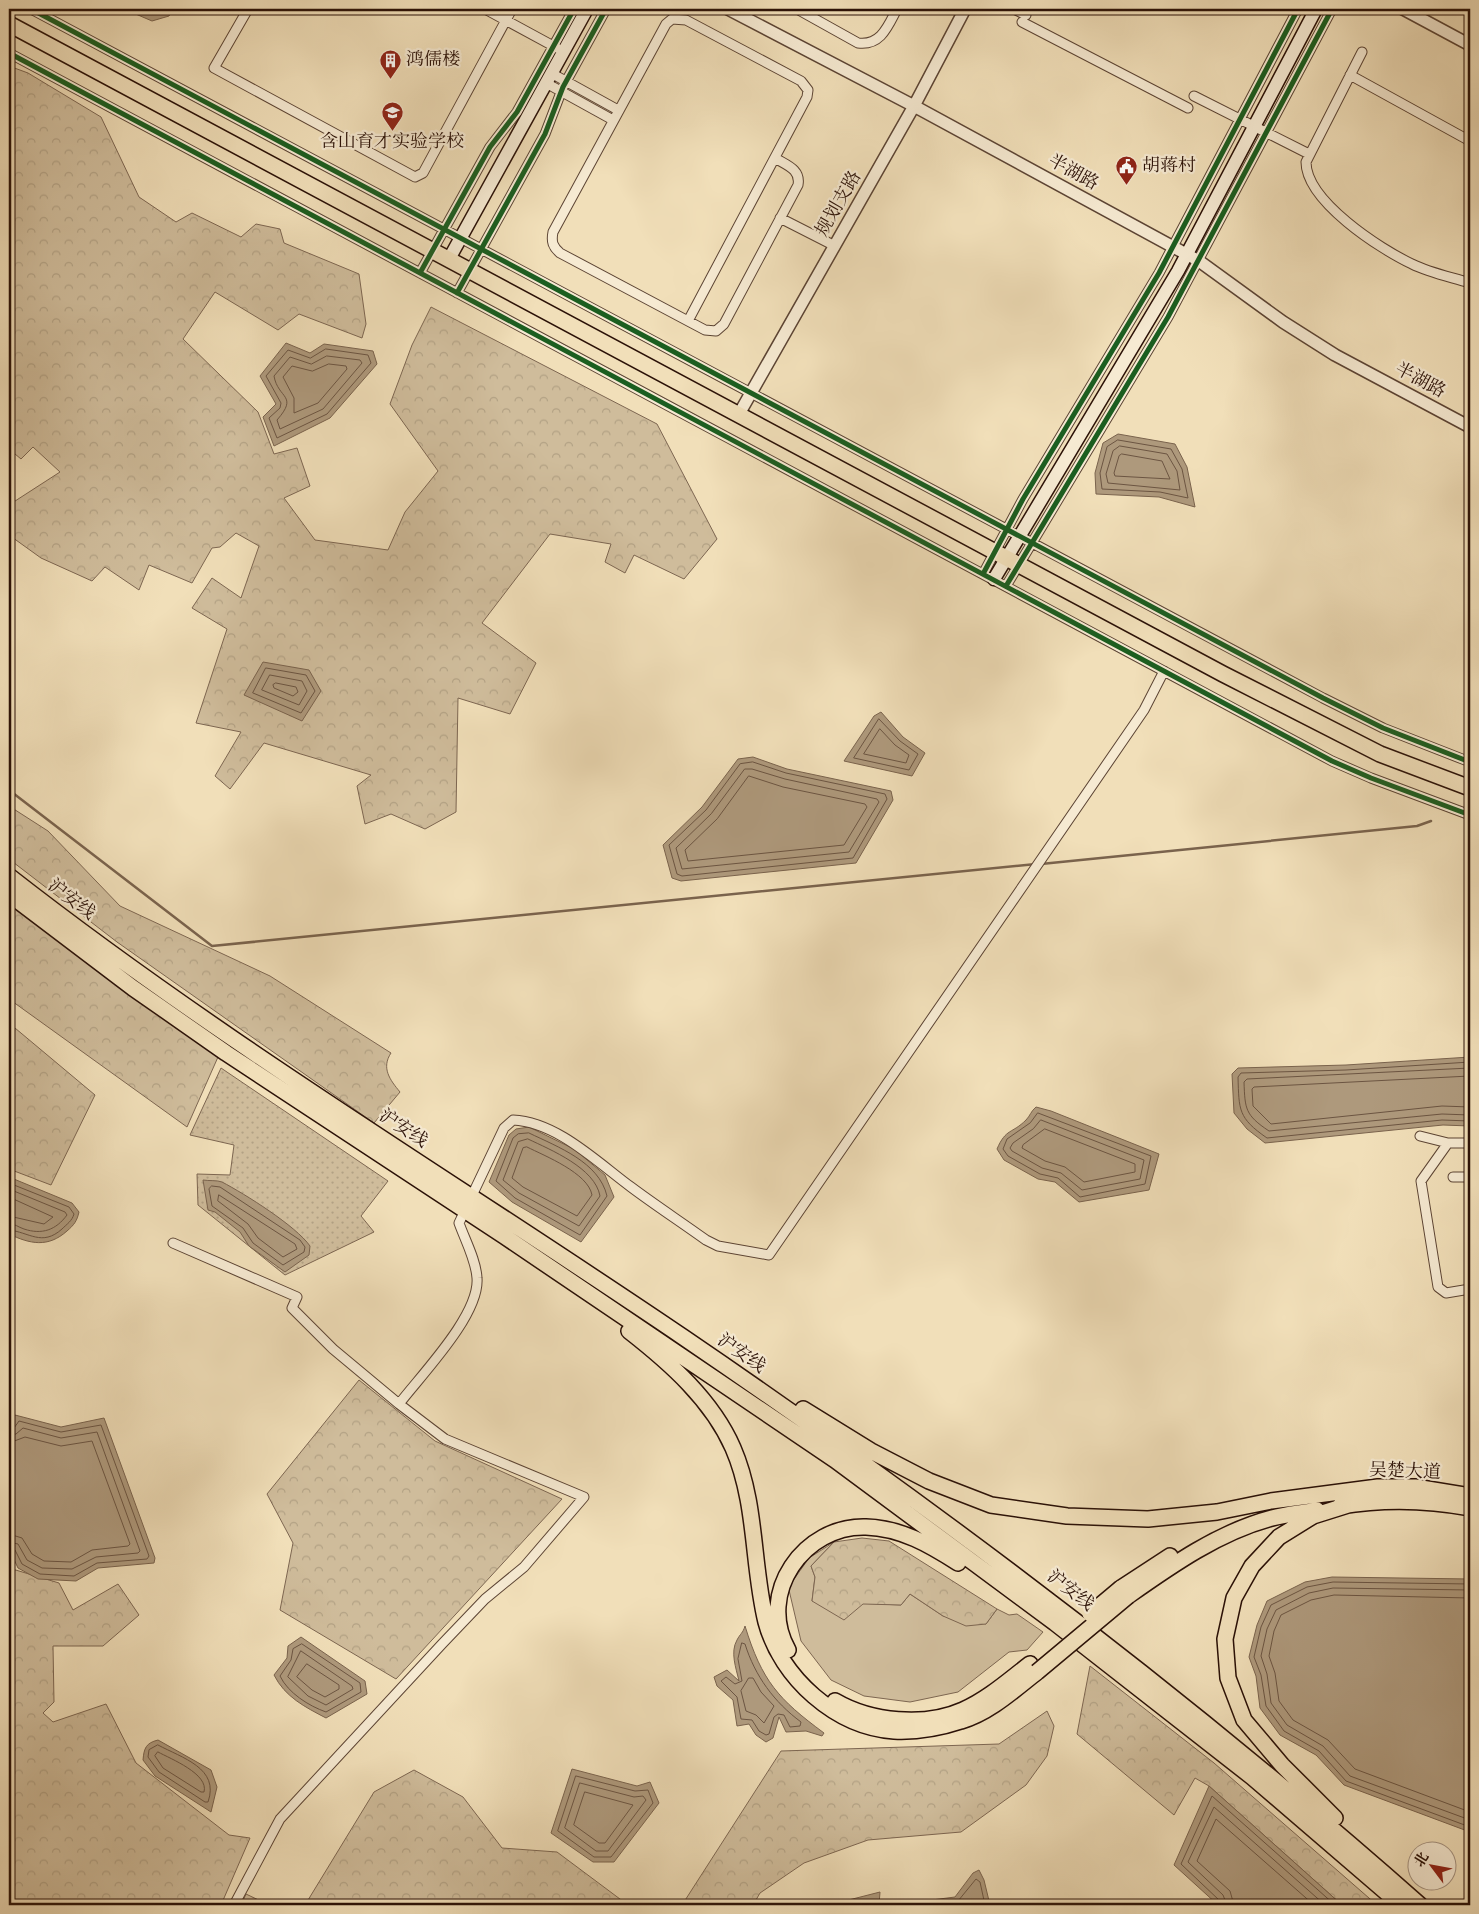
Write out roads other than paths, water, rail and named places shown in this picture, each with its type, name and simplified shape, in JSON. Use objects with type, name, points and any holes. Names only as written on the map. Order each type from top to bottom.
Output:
[{"type":"main road","points":[[449,259],[587,9]]},
{"type":"main road","points":[[988,576],[1007,558],[1187,254],[1316,9]]},
{"type":"main road","points":[[9,24],[1313,721],[1380,754],[1470,788]]},
{"type":"main road","name":"沪安线","points":[[9,876],[141,975],[468,1203],[504,1236],[835,1460],[1055,1623],[1252,1777],[1401,1905]]},
{"type":"main road","name":"沪安线","points":[[9,894],[133,988],[226,1053],[686,1339],[997,1560],[1139,1668],[1324,1820],[1420,1905]]},
{"type":"main road","points":[[504,1236],[644,1343],[682,1376],[709,1407],[733,1448],[749,1497],[758,1579],[767,1624],[778,1650],[790,1671],[810,1693],[834,1711],[863,1724],[894,1731],[927,1730],[963,1721],[996,1703],[1033,1668],[1124,1592],[1237,1530],[1272,1518],[1344,1499]]},
{"type":"main road","points":[[686,1339],[871,1451],[929,1481],[991,1505],[1068,1516],[1148,1518],[1344,1499]]},
{"type":"main road","name":"吴楚大道","points":[[1344,1499],[1378,1487],[1415,1487],[1470,1496]]},
{"type":"main road","points":[[1344,1499],[1279,1537],[1252,1566],[1234,1598],[1225,1639],[1228,1678],[1244,1720],[1282,1765],[1425,1905]]},
{"type":"main road","name":"吴楚大道","points":[[1344,1499],[1413,1502],[1470,1508]]},
{"type":"main road","points":[[1033,1668],[962,1710],[930,1718],[899,1720],[864,1713],[838,1702],[815,1686],[796,1663],[784,1643],[778,1622],[778,1596],[794,1561],[814,1541],[838,1531],[866,1527],[897,1532],[926,1542],[1055,1623]]},
{"type":"street","points":[[32,9],[1019,536],[1383,728],[1470,762]]},
{"type":"street","points":[[248,9],[214,68],[415,177],[423,173],[512,9]]},
{"type":"street","points":[[485,9],[563,51]]},
{"type":"street","points":[[420,273],[490,147],[517,112],[574,9]]},
{"type":"street","points":[[457,293],[545,134],[566,82],[606,9]]},
{"type":"street","name":"半湖路","points":[[728,9],[914,106],[1187,254],[1283,322],[1335,355],[1470,427]]},
{"type":"street","points":[[797,9],[858,43],[866,44],[875,42],[883,35],[897,9]]},
{"type":"street","name":"规划支路","points":[[739,414],[914,106],[965,9]]},
{"type":"street","points":[[1014,9],[1024,18],[1188,108]]},
{"type":"street","points":[[1006,586],[1007,529],[1173,247],[1298,9]]},
{"type":"street","points":[[1007,558],[1032,542],[1168,317],[1332,9]]},
{"type":"street","points":[[1403,9],[1470,44]]},
{"type":"street","points":[[688,321],[774,158],[808,97],[806,85],[686,20],[672,19],[661,28],[552,232],[552,245],[560,253],[688,321],[710,332],[720,328],[799,179],[794,170],[774,158]]},
{"type":"street","points":[[1362,52],[1309,154],[1306,168],[1313,186],[1328,204],[1359,230],[1389,251],[1414,265],[1470,283]]},
{"type":"street","points":[[9,53],[1332,761],[1371,778],[1470,815]]},
{"type":"street","points":[[1350,76],[1470,141]]},
{"type":"street","points":[[548,78],[566,82],[618,110]]},
{"type":"street","points":[[548,78],[562,91],[613,120]]},
{"type":"street","points":[[1194,96],[1309,154]]},
{"type":"street","points":[[780,218],[835,246]]},
{"type":"street","points":[[399,1404],[458,1330],[475,1294],[477,1270],[459,1223],[504,1128],[513,1120],[527,1121],[578,1146],[629,1186],[706,1240],[718,1246],[769,1255],[1144,710],[1164,671]]},
{"type":"street","points":[[1420,1136],[1448,1143],[1470,1143]]},
{"type":"street","points":[[1448,1143],[1421,1181],[1438,1287],[1446,1293],[1470,1289]]},
{"type":"street","points":[[1453,1177],[1470,1176]]},
{"type":"street","points":[[173,1243],[297,1296],[292,1308],[333,1349],[399,1404],[445,1439],[584,1497],[524,1567],[485,1600],[442,1644],[280,1819],[234,1905]]},
{"type":"water","points":[[124,9],[173,9],[169,16],[152,21]]},
{"type":"water","points":[[286,343],[310,353],[324,344],[373,351],[377,364],[330,418],[274,446],[263,417],[276,404],[260,376]]},
{"type":"water","points":[[1118,434],[1175,444],[1187,467],[1195,507],[1159,497],[1096,494],[1095,473],[1103,443]]},
{"type":"water","points":[[263,662],[309,670],[321,691],[302,721],[244,695]]},
{"type":"water","points":[[881,712],[903,737],[925,753],[912,776],[844,761],[874,716]]},
{"type":"water","points":[[753,757],[787,769],[891,791],[893,800],[856,863],[681,881],[672,878],[663,845],[702,807],[738,759]]},
{"type":"water","points":[[1470,1057],[1470,1126],[1443,1125],[1265,1143],[1247,1129],[1234,1113],[1232,1074],[1238,1068],[1346,1065]]},
{"type":"water","points":[[1036,1107],[1051,1111],[1159,1154],[1149,1190],[1079,1202],[1055,1182],[1038,1179],[1004,1160],[997,1149],[1000,1142],[1006,1134],[1026,1120]]},
{"type":"water","points":[[529,1127],[574,1149],[605,1175],[614,1197],[581,1242],[512,1202],[489,1182],[509,1135],[516,1129]]},
{"type":"water","points":[[9,1177],[72,1203],[79,1212],[75,1223],[60,1236],[46,1242],[32,1242],[9,1234]]},
{"type":"water","points":[[203,1180],[222,1182],[269,1211],[303,1238],[310,1246],[309,1255],[285,1272],[249,1246],[240,1232],[215,1212],[208,1210]]},
{"type":"water","points":[[15,1415],[61,1427],[104,1418],[155,1558],[154,1563],[98,1568],[76,1581],[38,1579],[18,1568],[9,1549],[9,1428]]},
{"type":"water","points":[[1332,1577],[1470,1579],[1470,1832],[1344,1785],[1316,1755],[1280,1735],[1260,1708],[1256,1676],[1249,1657],[1257,1625],[1267,1601],[1305,1582]]},
{"type":"water","points":[[745,1626],[751,1645],[765,1675],[783,1699],[824,1733],[822,1736],[806,1731],[786,1732],[779,1717],[773,1738],[766,1742],[756,1735],[749,1724],[737,1726],[733,1700],[717,1686],[714,1677],[727,1670],[739,1681],[734,1660],[734,1650]]},
{"type":"water","points":[[301,1637],[365,1681],[367,1694],[326,1718],[290,1695],[274,1675],[287,1658],[288,1646]]},
{"type":"water","points":[[158,1740],[211,1770],[217,1787],[211,1812],[155,1776],[143,1760],[146,1747]]},
{"type":"water","points":[[572,1769],[637,1786],[650,1782],[659,1803],[614,1862],[593,1862],[551,1833]]},
{"type":"water","points":[[1209,1786],[1342,1905],[1218,1905],[1174,1865]]},
{"type":"water","points":[[979,1870],[984,1880],[990,1905],[917,1905],[924,1901],[955,1897],[973,1873]]},
{"type":"water","points":[[880,1892],[879,1905],[829,1905]]},
{"type":"waterway","points":[[9,790],[212,946],[1036,864]]},
{"type":"waterway","points":[[1041,864],[1417,826],[1431,821]]},
{"type":"place","name":"鸿儒楼","points":[[390,79]]},
{"type":"place","name":"含山育才实验学校","points":[[392,131]]},
{"type":"place","name":"胡蒋村","points":[[1126,185]]}]
